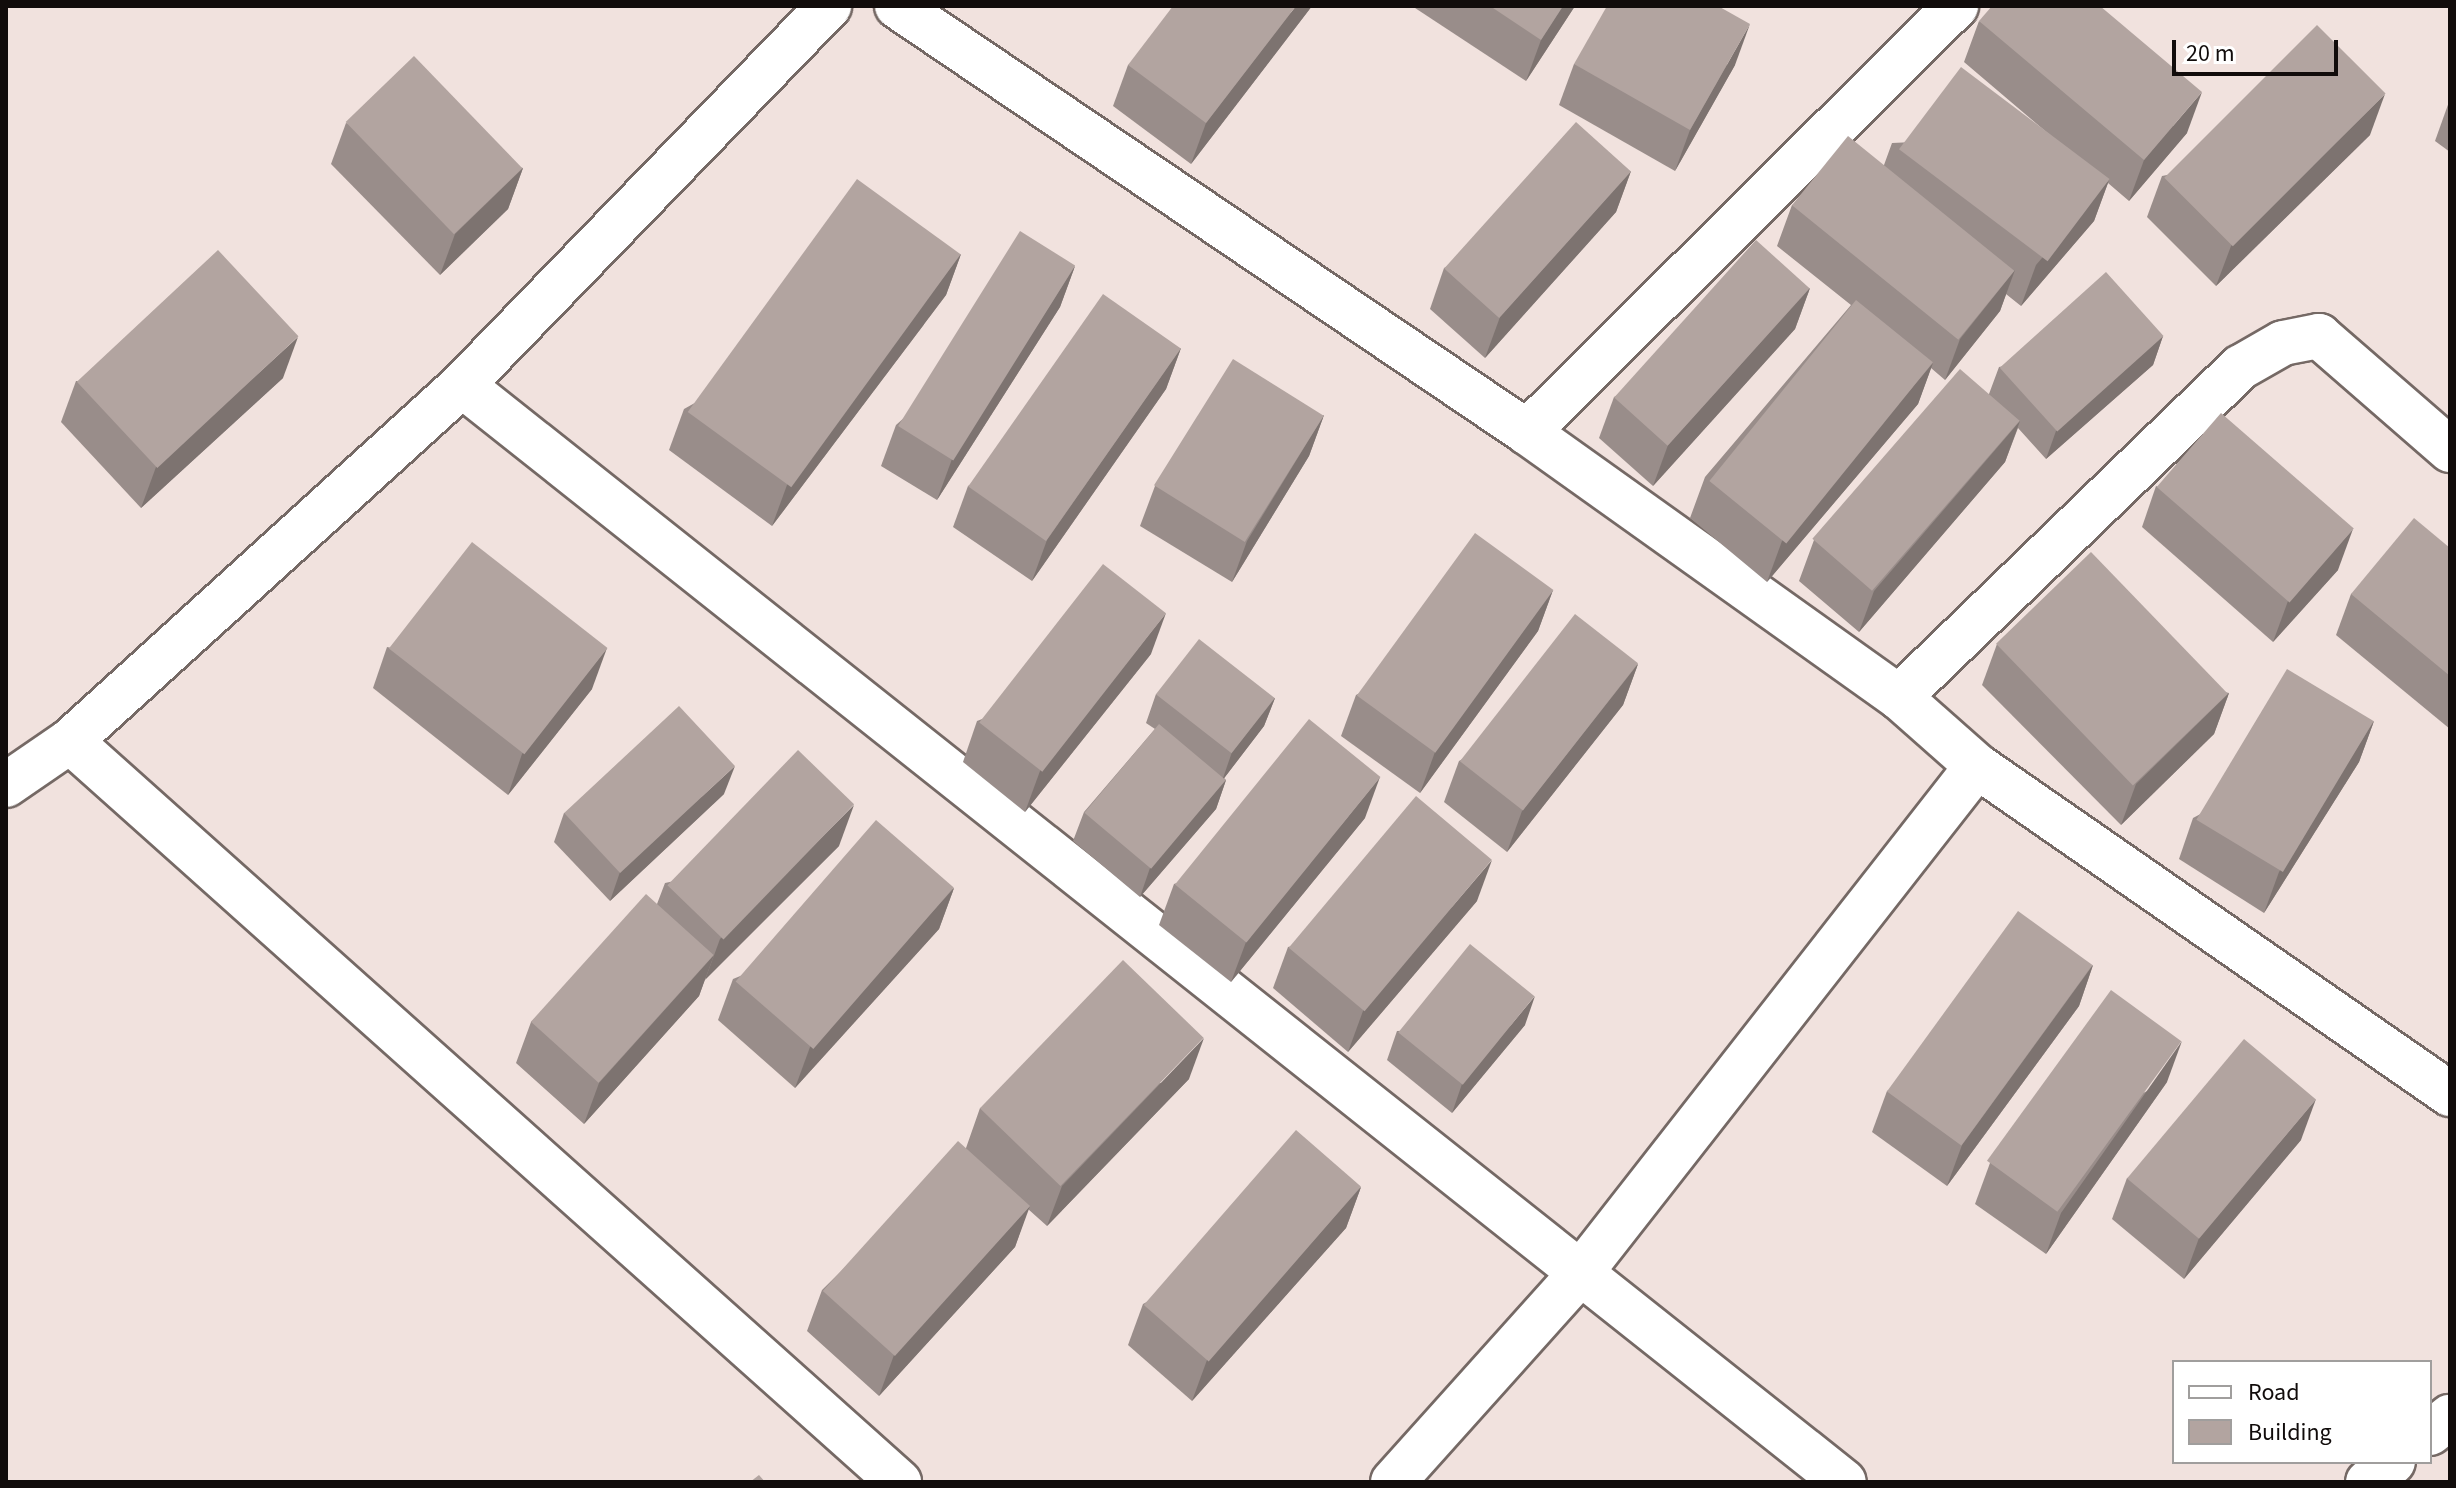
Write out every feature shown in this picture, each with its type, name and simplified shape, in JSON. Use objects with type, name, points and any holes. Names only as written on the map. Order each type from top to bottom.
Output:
[{"type":"street","points":[[6,785],[70,741],[462,385],[829,6]]},
{"type":"street","points":[[897,6],[1527,432],[1899,697],[1977,766],[2450,1094]]},
{"type":"street","points":[[1527,432],[1956,6]]},
{"type":"street","points":[[1899,697],[2241,367],[2283,343],[2319,336],[2450,450]]},
{"type":"street","points":[[462,385],[1844,1482]]},
{"type":"street","points":[[70,741],[899,1482]]},
{"type":"street","points":[[1393,1482],[1582,1271],[1977,766]]},
{"type":"street","points":[[2432,1431],[2450,1417]]},
{"type":"street","points":[[2368,1482],[2390,1464]]},
{"type":"building","points":[[1173,6],[1296,6],[1206,123],[1128,65]]},
{"type":"building","points":[[1490,6],[1563,6],[1541,40]]},
{"type":"building","points":[[1607,6],[1718,6],[1750,24],[1690,130],[1574,64]]},
{"type":"building","points":[[1992,6],[2100,6],[2202,92],[2144,160],[1979,21]]},
{"type":"building","points":[[2317,25],[2386,94],[2233,246],[2164,178]]},
{"type":"building","points":[[414,56],[522,168],[454,234],[346,122]]},
{"type":"building","points":[[1961,67],[2110,179],[2048,261],[1899,149]]},
{"type":"building","points":[[1576,122],[1631,172],[1499,318],[1444,268]]},
{"type":"building","points":[[1848,136],[2014,271],[1958,340],[1792,205]]},
{"type":"building","points":[[857,179],[961,254],[791,487],[688,412]]},
{"type":"building","points":[[1020,231],[1075,265],[953,460],[898,426]]},
{"type":"building","points":[[1756,240],[1810,288],[1668,446],[1614,398]]},
{"type":"building","points":[[218,250],[298,336],[157,468],[77,382]]},
{"type":"building","points":[[2106,272],[2164,336],[2057,432],[2000,368]]},
{"type":"building","points":[[1103,294],[1181,348],[1046,541],[968,487]]},
{"type":"building","points":[[1856,300],[1933,362],[1786,543],[1709,481]]},
{"type":"building","points":[[1233,359],[1324,416],[1245,542],[1154,485]]},
{"type":"building","points":[[1960,369],[2020,421],[1872,591],[1812,539]]},
{"type":"building","points":[[2221,413],[2354,528],[2290,602],[2157,487]]},
{"type":"building","points":[[2414,518],[2450,548],[2450,676],[2351,594]]},
{"type":"building","points":[[1475,533],[1553,590],[1435,753],[1357,696]]},
{"type":"building","points":[[472,542],[608,648],[524,754],[389,648]]},
{"type":"building","points":[[2091,552],[2228,694],[2133,785],[1996,644]]},
{"type":"building","points":[[1103,564],[1166,613],[1042,772],[979,722]]},
{"type":"building","points":[[1575,614],[1638,663],[1523,811],[1460,761]]},
{"type":"building","points":[[1199,639],[1275,698],[1232,753],[1156,694]]},
{"type":"building","points":[[2287,669],[2374,721],[2283,872],[2196,820]]},
{"type":"building","points":[[679,706],[735,766],[620,873],[564,813]]},
{"type":"building","points":[[1309,719],[1380,777],[1246,942],[1175,885]]},
{"type":"building","points":[[1159,724],[1226,780],[1151,869],[1084,813]]},
{"type":"building","points":[[798,750],[854,804],[724,939],[667,885]]},
{"type":"building","points":[[1416,796],[1492,860],[1365,1011],[1289,948]]},
{"type":"building","points":[[876,820],[954,888],[813,1049],[736,982]]},
{"type":"building","points":[[646,894],[714,955],[599,1083],[531,1022]]},
{"type":"building","points":[[2018,911],[2092,965],[1961,1145],[1887,1091]]},
{"type":"building","points":[[1470,944],[1535,996],[1463,1085],[1398,1033]]},
{"type":"building","points":[[1123,960],[1204,1038],[1060,1186],[980,1108]]},
{"type":"building","points":[[2111,990],[2181,1041],[2057,1212],[1987,1161]]},
{"type":"building","points":[[2244,1039],[2316,1099],[2199,1239],[2127,1178]]},
{"type":"building","points":[[1296,1130],[1361,1186],[1209,1362],[1144,1305]]},
{"type":"building","points":[[958,1141],[1030,1206],[895,1356],[823,1291]]},
{"type":"building","points":[[759,1475],[765,1482],[750,1482]]}]
